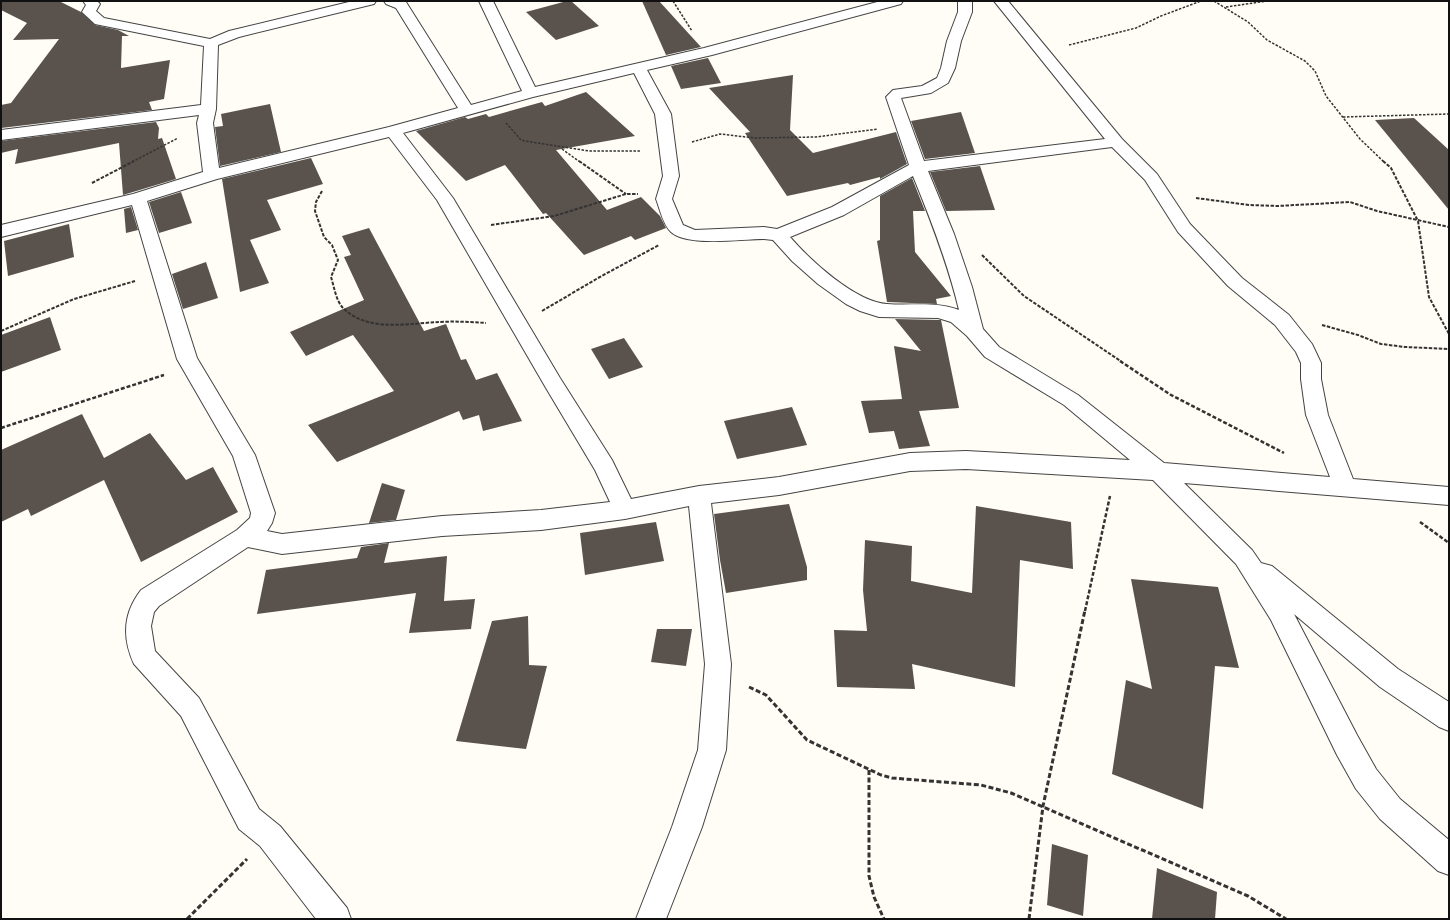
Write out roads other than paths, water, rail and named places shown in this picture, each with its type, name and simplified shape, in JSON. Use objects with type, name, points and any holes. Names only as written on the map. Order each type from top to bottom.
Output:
[{"type":"street","points":[[90,1],[93,4],[89,12],[100,21],[211,42],[234,34],[369,1]]},
{"type":"street","points":[[391,1],[401,5],[466,110]]},
{"type":"street","points":[[486,1],[530,93]]},
{"type":"street","points":[[1,231],[138,198],[212,175],[393,131],[530,93],[639,69],[707,52],[896,1]]},
{"type":"street","points":[[965,1],[965,12],[954,41],[944,80],[926,90],[898,93],[892,97],[945,234],[974,331]]},
{"type":"street","points":[[1001,1],[1116,142],[1152,177],[1184,228],[1235,282],[1278,317],[1305,349],[1311,363],[1311,380],[1317,415],[1345,487]]},
{"type":"street","points":[[211,42],[207,116],[212,175]]},
{"type":"street","points":[[639,69],[663,114],[671,176],[665,192],[664,200],[676,228],[683,233],[696,236],[764,233],[779,235],[838,211],[918,167],[1116,142]]},
{"type":"street","points":[[1,135],[207,116]]},
{"type":"street","points":[[393,131],[445,198],[604,466],[625,510]]},
{"type":"street","points":[[138,198],[187,359],[244,455],[263,514],[260,523],[245,537],[150,598],[142,608],[138,626],[143,656],[190,707],[249,820],[270,836],[336,919]]},
{"type":"street","points":[[779,235],[786,245],[818,274],[842,293],[856,301],[878,310],[935,311],[954,315],[974,331],[992,352],[1071,400],[1158,471],[1244,557],[1389,678],[1449,718]]},
{"type":"street","points":[[245,537],[282,544],[442,526],[541,520],[625,510],[699,495],[779,486],[910,462],[966,460],[1158,471],[1449,496]]},
{"type":"street","points":[[651,919],[687,827],[712,750],[718,664],[699,495]]},
{"type":"street","points":[[1244,557],[1280,612],[1347,745],[1366,779],[1390,809],[1449,860]]}]
